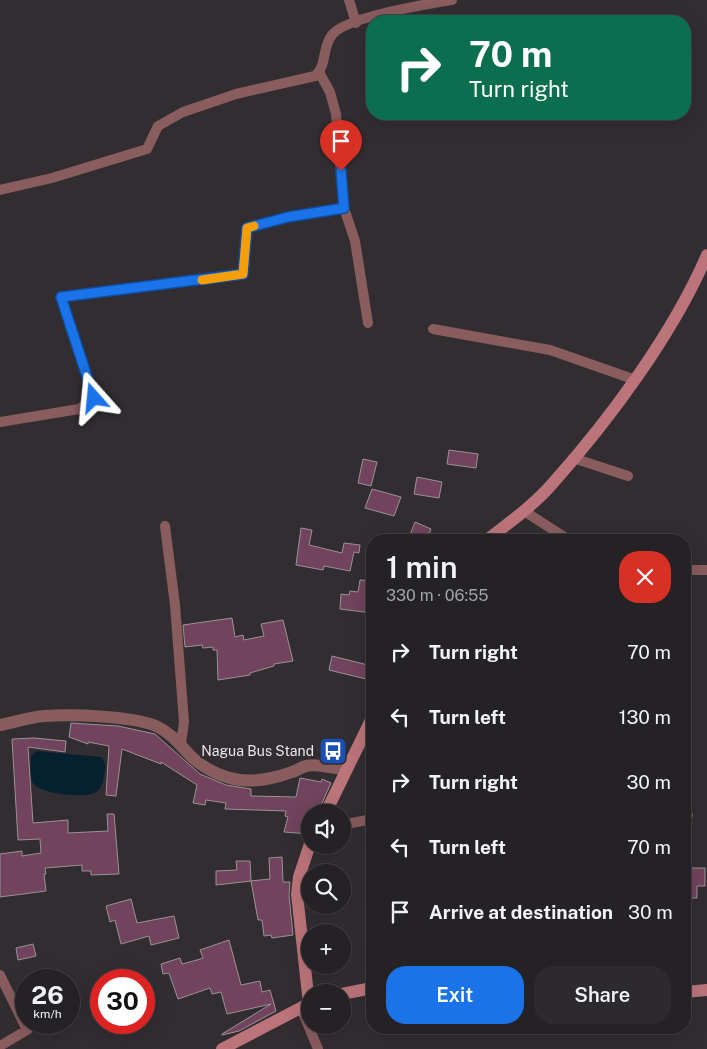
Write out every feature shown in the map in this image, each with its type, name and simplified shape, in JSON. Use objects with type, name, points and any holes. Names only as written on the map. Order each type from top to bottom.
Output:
[{"type":"main road","points":[[495,534],[524,511],[553,483],[634,379],[688,296],[707,255]]},
{"type":"main road","points":[[330,804],[366,730]]},
{"type":"main road","points":[[305,984],[297,894],[299,877],[307,854]]},
{"type":"main road","points":[[351,992],[366,989]]},
{"type":"main road","points":[[691,991],[707,990]]},
{"type":"main road","points":[[222,1049],[301,1008]]},
{"type":"street","points":[[349,0],[356,22]]},
{"type":"street","points":[[382,15],[411,7],[452,0]]},
{"type":"street","points":[[366,19],[342,26],[333,32],[323,53],[319,72],[330,92],[336,114],[344,208],[355,240],[368,323]]},
{"type":"street","points":[[0,190],[52,178],[146,150],[158,126],[184,112],[221,99],[308,78],[319,72]]},
{"type":"street","points":[[0,422],[79,409],[94,398],[61,297],[243,274],[247,228],[288,217],[344,208]]},
{"type":"street","points":[[432,329],[550,350],[634,379]]},
{"type":"street","points":[[573,458],[628,476]]},
{"type":"street","points":[[524,511],[560,534]]},
{"type":"street","points":[[165,526],[175,605],[184,722],[181,743]]},
{"type":"street","points":[[691,570],[707,570]]},
{"type":"street","points":[[0,725],[44,716],[95,717],[157,727],[181,743],[194,759],[206,768],[240,780],[267,778],[291,773],[306,766],[319,765],[335,770],[347,768]]},
{"type":"street","points":[[351,823],[366,820]]},
{"type":"street","points":[[0,975],[27,1030],[0,1046]]},
{"type":"street","points":[[314,1034],[318,1049]]},
{"type":"water","points":[[36,751],[101,757],[105,767],[101,787],[91,794],[74,795],[53,793],[37,787],[33,783],[31,773],[31,756]]},
{"type":"building","points":[[449,450],[478,454],[476,468],[447,464]]},
{"type":"building","points":[[363,459],[377,462],[371,486],[358,483]]},
{"type":"building","points":[[417,477],[442,482],[439,498],[414,494]]},
{"type":"building","points":[[372,489],[401,497],[394,516],[365,508]]},
{"type":"building","points":[[415,522],[431,529],[429,534],[410,534]]},
{"type":"building","points":[[301,528],[312,530],[309,545],[342,553],[344,543],[360,545],[359,553],[354,552],[350,571],[324,566],[323,570],[296,565]]},
{"type":"building","points":[[360,580],[366,580],[366,612],[340,609],[341,594],[349,595],[350,591],[358,592]]},
{"type":"building","points":[[232,618],[235,637],[243,635],[244,640],[264,636],[261,624],[283,620],[293,661],[274,664],[274,666],[250,673],[250,675],[218,680],[217,650],[213,650],[213,647],[203,648],[202,645],[185,647],[183,625]]},
{"type":"building","points":[[332,656],[366,664],[366,679],[329,670]]},
{"type":"building","points":[[71,723],[118,726],[155,734],[200,774],[226,785],[251,789],[251,796],[296,797],[300,778],[321,782],[322,779],[331,783],[322,804],[301,804],[301,833],[284,832],[288,817],[285,816],[286,811],[225,809],[226,803],[206,800],[205,805],[193,803],[197,785],[161,762],[161,764],[122,749],[116,796],[106,795],[109,746],[88,742],[88,744],[69,737]]},
{"type":"building","points":[[34,738],[66,741],[65,752],[28,747],[33,823],[68,820],[68,833],[108,831],[107,814],[114,814],[119,874],[91,875],[91,871],[82,871],[82,865],[45,868],[46,891],[0,897],[0,854],[22,851],[22,856],[41,853],[40,839],[18,840],[12,739]]},
{"type":"building","points":[[282,857],[283,882],[290,882],[289,895],[293,935],[272,938],[271,935],[264,936],[262,920],[258,920],[251,881],[270,879],[269,858]]},
{"type":"building","points":[[236,861],[250,861],[251,881],[216,885],[216,871],[237,870]]},
{"type":"building","points":[[691,868],[705,868],[705,886],[697,886],[697,898],[691,898]]},
{"type":"building","points":[[131,899],[137,923],[174,916],[179,938],[151,945],[149,936],[121,944],[115,920],[110,922],[106,906]]},
{"type":"building","points":[[229,940],[241,985],[260,981],[262,992],[270,990],[276,1011],[239,1031],[222,1035],[271,1004],[227,1014],[221,992],[212,994],[210,988],[178,999],[169,973],[163,974],[161,964],[180,958],[182,964],[203,958],[200,950]]},
{"type":"building","points":[[33,944],[36,956],[18,960],[16,948]]},
{"type":"slow traffic","points":[[202,280],[243,274],[247,228],[254,226]]},
{"type":"place","name":"Nagua Bus Stand","points":[[333,751]]},
{"type":"route","points":[[94,398],[61,297],[243,274],[247,228],[288,217],[344,208],[341,171]]}]
